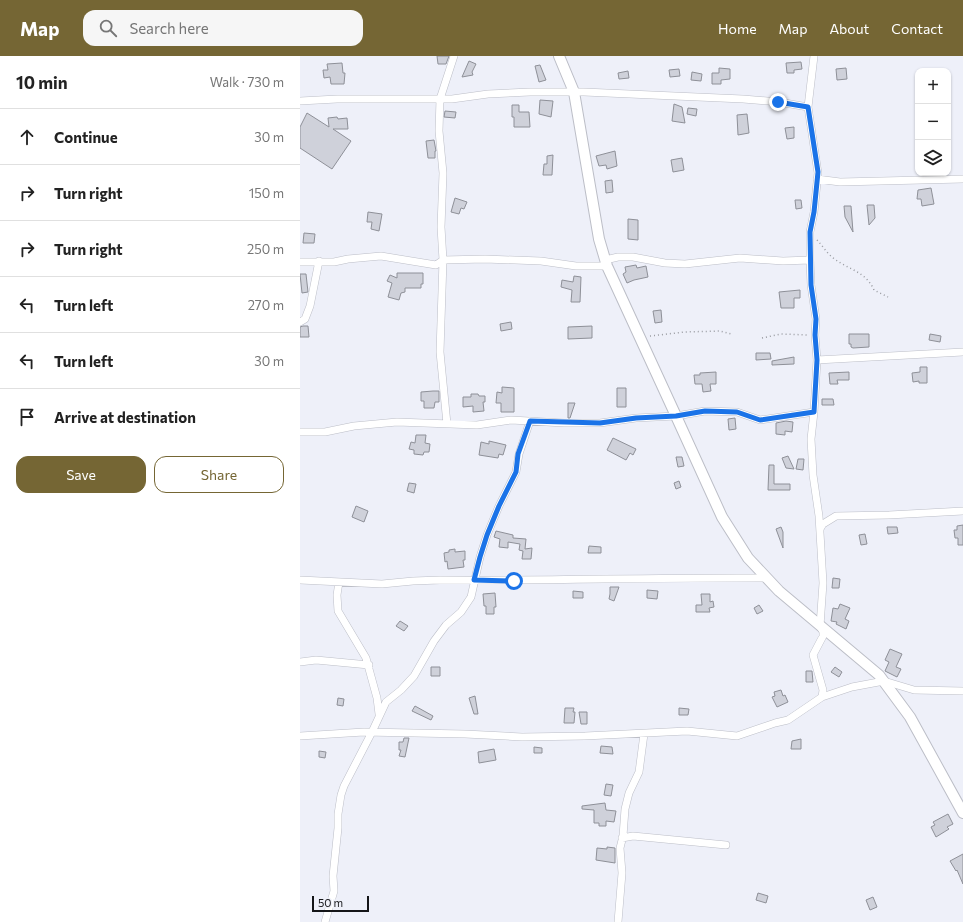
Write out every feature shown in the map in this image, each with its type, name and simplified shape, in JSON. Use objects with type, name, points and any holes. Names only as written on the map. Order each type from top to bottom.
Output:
[{"type":"street","points":[[447,424],[440,352],[443,260],[441,227],[443,173],[440,131],[440,99],[454,56]]},
{"type":"street","points":[[559,56],[574,92],[599,239],[606,263],[722,517],[748,558],[779,591],[880,674],[910,718],[963,814]]},
{"type":"street","points":[[814,56],[808,107],[818,172],[814,212],[810,232],[811,285],[816,319],[815,335],[817,360],[811,439],[813,475],[819,516],[823,583],[820,626],[822,636],[814,655],[815,666],[823,690],[822,697]]},
{"type":"street","points":[[300,101],[337,99],[452,99],[488,94],[574,92],[743,99],[808,107]]},
{"type":"street","points":[[817,179],[840,182],[963,179]]},
{"type":"street","points":[[300,262],[334,262],[348,259],[381,256],[436,265],[443,260],[510,260],[541,261],[576,266],[606,263],[618,257],[633,256],[665,263],[685,264],[740,258],[783,261],[810,260]]},
{"type":"street","points":[[300,322],[305,319],[310,306],[320,261]]},
{"type":"street","points":[[817,360],[963,352]]},
{"type":"street","points":[[300,432],[325,432],[354,426],[397,422],[477,424],[511,420],[600,423],[636,418],[676,416],[705,411],[737,412],[760,420],[814,412]]},
{"type":"street","points":[[325,922],[334,891],[333,869],[338,828],[338,814],[344,786],[386,702],[401,690],[414,676],[434,641],[446,625],[461,612],[471,597],[474,580],[487,535],[499,506],[516,472],[518,454],[530,421]]},
{"type":"street","points":[[820,529],[823,524],[836,516],[963,511]]},
{"type":"street","points":[[300,580],[382,584],[413,581],[474,580],[767,578]]},
{"type":"street","points":[[339,582],[337,595],[338,611],[366,658],[377,698],[379,715]]},
{"type":"street","points":[[300,662],[316,660],[368,665]]},
{"type":"street","points":[[300,736],[372,732],[522,737],[644,734],[687,731],[737,736],[788,720],[822,697],[852,687],[884,681],[914,690],[963,691]]},
{"type":"street","points":[[377,698],[386,702]]},
{"type":"street","points":[[618,922],[622,873],[620,848],[624,830],[625,809],[629,793],[639,772],[644,734]]},
{"type":"street","points":[[624,830],[633,836]]},
{"type":"street","points":[[622,838],[633,836],[726,845]]},
{"type":"path","points":[[810,232],[832,256],[847,268],[853,269],[860,273],[871,283],[874,290],[888,297]]},
{"type":"path","points":[[640,337],[685,332],[720,331],[731,334]]},
{"type":"path","points":[[762,338],[781,334],[815,335]]},
{"type":"building","points":[[437,56],[449,56],[446,64],[438,64]]},
{"type":"building","points":[[469,61],[476,64],[472,72],[473,75],[462,77]]},
{"type":"building","points":[[801,62],[802,69],[794,70],[794,73],[787,73],[786,63]]},
{"type":"building","points":[[342,63],[343,73],[345,73],[344,84],[331,84],[330,77],[324,78],[323,70],[328,70],[327,64]]},
{"type":"building","points":[[540,65],[546,80],[539,82],[535,66]]},
{"type":"building","points":[[719,68],[730,69],[730,79],[721,80],[721,84],[712,84],[712,73],[719,73]]},
{"type":"building","points":[[846,68],[847,79],[837,80],[836,69]]},
{"type":"building","points":[[679,69],[680,76],[670,77],[669,70]]},
{"type":"building","points":[[628,71],[629,78],[619,79],[618,73]]},
{"type":"building","points":[[692,72],[702,74],[701,81],[691,80]]},
{"type":"building","points":[[540,100],[553,101],[551,117],[539,114]]},
{"type":"building","points":[[674,104],[682,107],[685,123],[672,121]]},
{"type":"building","points":[[512,105],[519,105],[519,112],[529,112],[530,127],[514,127]]},
{"type":"building","points":[[688,108],[697,109],[696,116],[687,114]]},
{"type":"building","points":[[445,111],[456,112],[455,118],[444,117]]},
{"type":"building","points":[[307,113],[329,127],[328,118],[347,118],[348,129],[333,129],[351,141],[332,169],[300,148],[300,127]]},
{"type":"building","points":[[747,114],[749,133],[738,135],[737,115]]},
{"type":"building","points":[[794,127],[794,138],[787,139],[785,128]]},
{"type":"building","points":[[434,140],[436,151],[435,158],[428,158],[426,141]]},
{"type":"building","points":[[615,151],[617,166],[607,169],[606,165],[599,166],[596,156]]},
{"type":"building","points":[[553,155],[552,175],[543,175],[544,164],[547,164],[547,156]]},
{"type":"building","points":[[682,158],[684,170],[673,172],[671,160]]},
{"type":"building","points":[[612,180],[613,192],[606,193],[605,181]]},
{"type":"building","points":[[931,188],[934,204],[922,206],[921,199],[917,199],[918,190]]},
{"type":"building","points":[[455,198],[467,202],[464,209],[461,208],[459,214],[451,212]]},
{"type":"building","points":[[795,200],[801,200],[802,208],[796,209]]},
{"type":"building","points":[[867,205],[874,205],[875,218],[869,225]]},
{"type":"building","points":[[844,206],[851,206],[853,232],[845,217]]},
{"type":"building","points":[[368,212],[382,214],[379,231],[371,229],[372,222],[367,222]]},
{"type":"building","points":[[628,219],[638,220],[638,240],[628,239]]},
{"type":"building","points":[[304,233],[315,234],[314,243],[303,243]]},
{"type":"building","points":[[636,265],[637,268],[646,266],[648,277],[627,283],[623,274],[626,272],[625,267]]},
{"type":"building","points":[[397,273],[423,273],[423,284],[421,284],[421,288],[405,288],[405,292],[401,293],[399,300],[388,297],[392,283],[387,281],[390,275],[397,278]]},
{"type":"building","points":[[300,274],[306,274],[308,292],[302,293]]},
{"type":"building","points":[[574,276],[581,277],[580,302],[571,302],[572,290],[561,287],[562,280],[573,282]]},
{"type":"building","points":[[800,290],[800,298],[794,298],[794,308],[781,308],[779,292]]},
{"type":"building","points":[[661,310],[662,322],[655,323],[653,311]]},
{"type":"building","points":[[511,322],[512,329],[501,331],[500,324]]},
{"type":"building","points":[[308,326],[309,337],[300,337],[300,327]]},
{"type":"building","points":[[592,326],[592,338],[568,339],[568,327]]},
{"type":"building","points":[[849,334],[869,334],[869,347],[851,347],[851,344],[849,344]]},
{"type":"building","points":[[930,334],[941,336],[940,342],[929,340]]},
{"type":"building","points":[[756,353],[770,353],[771,359],[756,360]]},
{"type":"building","points":[[794,357],[794,364],[772,365],[772,361]]},
{"type":"building","points":[[920,367],[927,367],[927,383],[919,383],[919,381],[913,382],[912,373],[920,372]]},
{"type":"building","points":[[716,372],[716,384],[710,384],[711,391],[703,392],[702,384],[695,384],[694,375]]},
{"type":"building","points":[[849,372],[849,380],[837,380],[838,384],[830,384],[829,373]]},
{"type":"building","points":[[502,387],[514,388],[514,412],[501,412],[501,403],[496,403],[497,392],[502,393]]},
{"type":"building","points":[[617,388],[626,388],[626,407],[617,407]]},
{"type":"building","points":[[439,391],[439,402],[435,402],[434,408],[424,408],[424,401],[421,401],[421,392]]},
{"type":"building","points":[[471,394],[485,396],[485,402],[483,402],[484,411],[473,412],[473,406],[463,407],[463,397],[471,397]]},
{"type":"building","points":[[822,399],[833,399],[834,405],[822,405]]},
{"type":"building","points":[[568,403],[575,403],[570,418],[568,418]]},
{"type":"building","points":[[735,418],[736,429],[729,430],[728,419]]},
{"type":"building","points":[[786,421],[793,422],[792,432],[785,431],[785,435],[776,434],[776,423]]},
{"type":"building","points":[[416,435],[426,435],[425,443],[430,444],[429,452],[424,452],[423,455],[414,454],[414,450],[409,449],[411,442],[415,443]]},
{"type":"building","points":[[613,438],[636,449],[633,455],[630,453],[626,460],[607,450]]},
{"type":"building","points":[[489,441],[506,445],[503,455],[499,454],[498,458],[479,455],[481,442],[489,444]]},
{"type":"building","points":[[788,456],[794,469],[786,468],[782,458]]},
{"type":"building","points":[[676,457],[682,457],[684,466],[678,467]]},
{"type":"building","points":[[798,459],[804,459],[803,470],[796,469]]},
{"type":"building","points":[[769,465],[774,465],[774,484],[790,484],[790,490],[768,490]]},
{"type":"building","points":[[679,481],[681,487],[676,489],[674,483]]},
{"type":"building","points":[[409,483],[416,484],[414,493],[407,491]]},
{"type":"building","points":[[356,506],[368,511],[364,522],[352,517]]},
{"type":"building","points":[[963,525],[963,545],[958,545],[958,538],[955,538],[954,530],[957,530],[957,526]]},
{"type":"building","points":[[781,527],[783,532],[783,548],[776,529]]},
{"type":"building","points":[[887,527],[897,527],[898,533],[888,534]]},
{"type":"building","points":[[496,531],[513,535],[513,538],[526,539],[525,549],[532,548],[531,559],[522,559],[523,551],[519,550],[520,544],[508,542],[508,548],[499,547],[500,539],[494,537]]},
{"type":"building","points":[[865,534],[867,544],[861,545],[859,535]]},
{"type":"building","points":[[589,546],[601,547],[601,553],[588,553]]},
{"type":"building","points":[[455,549],[455,552],[465,551],[465,560],[463,560],[464,567],[448,569],[447,561],[445,562],[444,553]]},
{"type":"building","points":[[833,578],[840,579],[839,588],[832,588]]},
{"type":"building","points":[[610,587],[619,587],[614,601],[609,599]]},
{"type":"building","points":[[647,590],[658,591],[657,599],[647,598]]},
{"type":"building","points":[[573,591],[583,592],[583,598],[573,598]]},
{"type":"building","points":[[495,593],[496,607],[494,607],[494,614],[486,614],[483,594]]},
{"type":"building","points":[[701,594],[710,594],[710,602],[713,601],[714,607],[709,608],[710,612],[696,612],[696,605],[702,605]]},
{"type":"building","points":[[840,604],[850,608],[845,619],[849,621],[846,629],[836,624],[837,622],[831,621],[833,608],[838,609]]},
{"type":"building","points":[[759,605],[763,611],[757,614],[754,608]]},
{"type":"building","points":[[400,621],[408,626],[404,631],[396,626]]},
{"type":"building","points":[[890,649],[902,654],[896,667],[901,669],[897,677],[885,671],[889,662],[885,660]]},
{"type":"building","points":[[431,667],[440,667],[440,676],[431,676]]},
{"type":"building","points":[[835,667],[842,672],[839,677],[831,672]]},
{"type":"building","points":[[806,671],[812,671],[813,682],[806,682]]},
{"type":"building","points":[[781,690],[783,696],[785,695],[788,702],[777,707],[772,697],[775,696],[774,692]]},
{"type":"building","points":[[475,696],[478,714],[474,714],[469,698]]},
{"type":"building","points":[[338,698],[344,699],[343,706],[337,705]]},
{"type":"building","points":[[415,706],[433,716],[431,720],[412,711]]},
{"type":"building","points":[[565,708],[574,708],[574,723],[564,723]]},
{"type":"building","points":[[679,708],[689,709],[688,715],[679,715]]},
{"type":"building","points":[[579,712],[587,712],[587,724],[581,724]]},
{"type":"building","points":[[404,738],[409,738],[405,757],[399,756],[401,750],[399,750],[399,742],[403,742]]},
{"type":"building","points":[[801,739],[801,749],[791,749],[792,741]]},
{"type":"building","points":[[601,746],[612,747],[613,754],[600,753]]},
{"type":"building","points":[[534,747],[542,748],[542,753],[534,753]]},
{"type":"building","points":[[494,749],[496,760],[479,763],[478,752]]},
{"type":"building","points":[[319,751],[326,752],[325,758],[319,757]]},
{"type":"building","points":[[606,784],[613,785],[611,796],[604,795]]},
{"type":"building","points":[[605,803],[606,810],[616,811],[614,822],[606,821],[606,826],[599,826],[599,823],[594,823],[594,810],[582,809],[582,806]]},
{"type":"building","points":[[948,814],[953,824],[947,827],[949,829],[936,837],[931,827],[935,825],[933,822]]},
{"type":"building","points":[[607,847],[615,848],[615,863],[596,860],[597,848],[607,849]]},
{"type":"building","points":[[963,854],[963,884],[957,870],[956,871],[950,861]]},
{"type":"building","points":[[758,893],[768,896],[766,903],[756,900]]},
{"type":"building","points":[[873,897],[877,907],[870,910],[866,900]]},
{"type":"route","points":[[514,581],[474,580],[487,535],[499,506],[516,472],[518,454],[530,421],[600,423],[636,418],[676,416],[705,411],[737,412],[750,418],[760,420],[814,412],[817,360],[815,335],[816,319],[811,285],[810,232],[814,212],[818,172],[809,122],[808,107],[778,102]]}]
